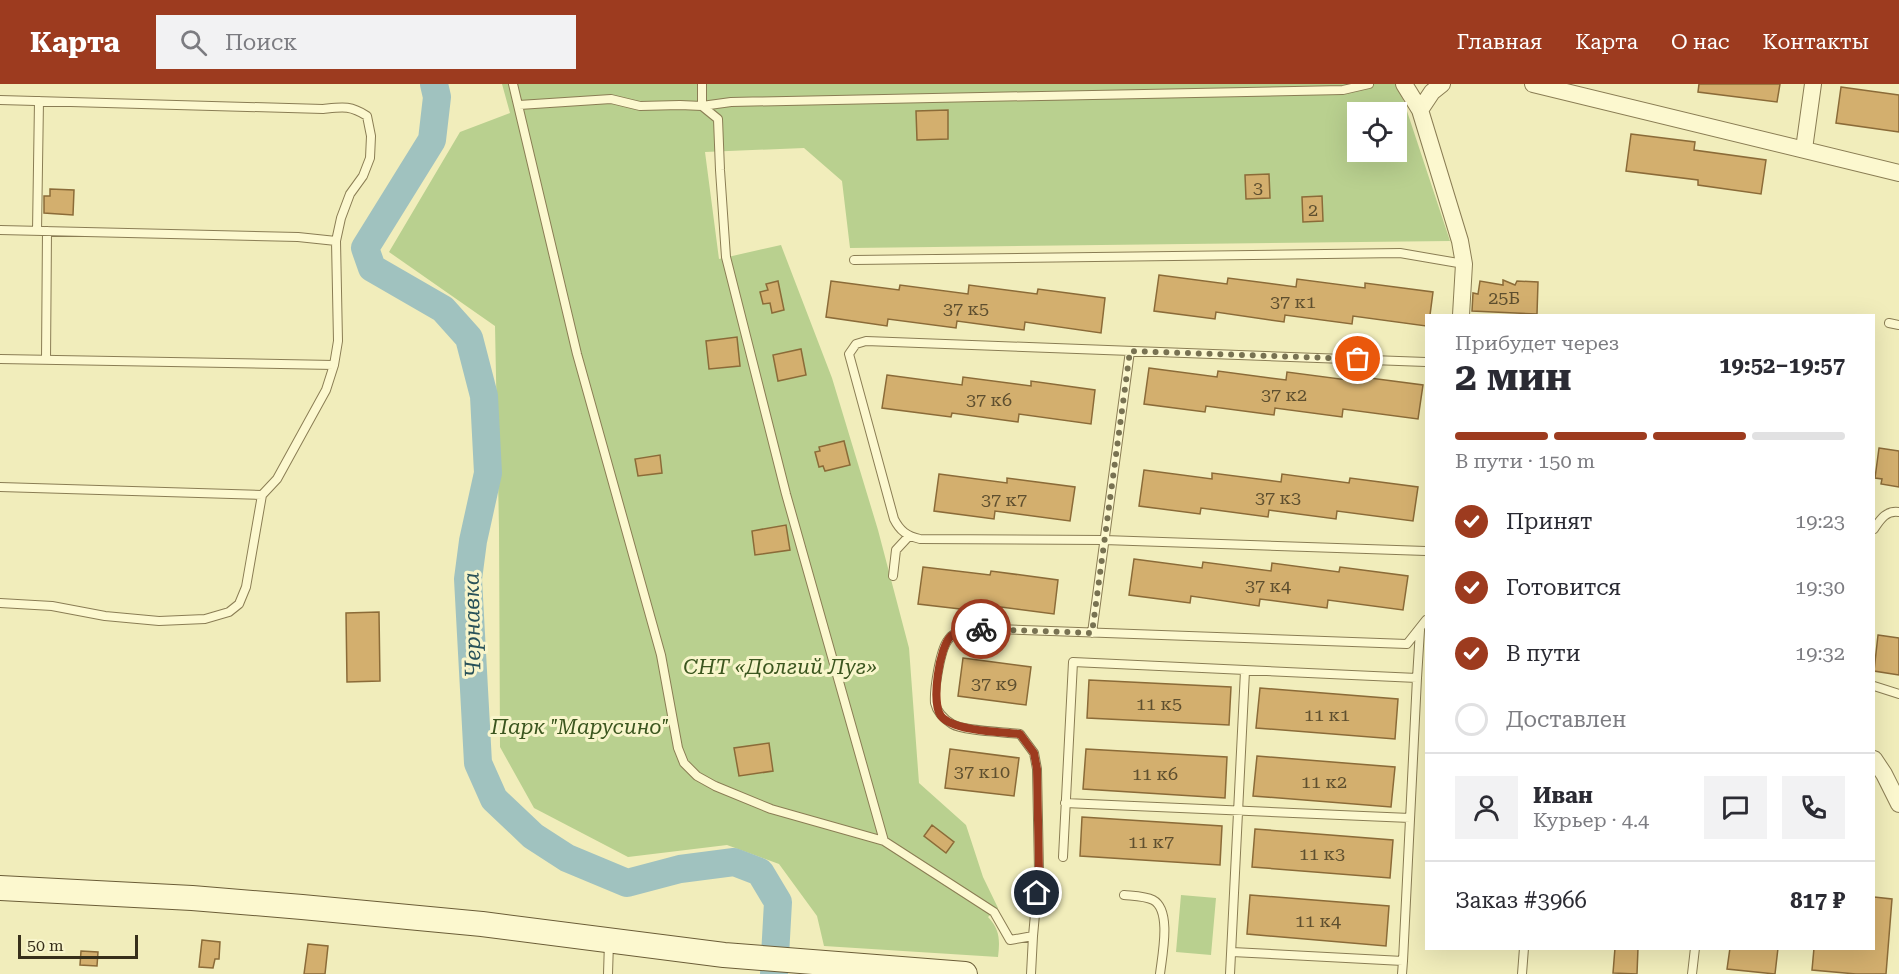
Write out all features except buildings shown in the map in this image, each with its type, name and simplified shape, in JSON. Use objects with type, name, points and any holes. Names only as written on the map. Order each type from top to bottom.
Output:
[{"type":"street","points":[[1404,84],[1420,110],[1460,241],[1464,264],[1461,314]]},
{"type":"street","points":[[1420,110],[1422,84]]},
{"type":"street","points":[[1420,110],[1432,92],[1442,84]]},
{"type":"street","points":[[1533,84],[1899,173]]},
{"type":"street","points":[[1804,149],[1812,84]]},
{"type":"street","points":[[1875,760],[1899,804]]},
{"type":"street","points":[[0,888],[302,907],[482,924],[724,955],[965,974]]},
{"type":"lane","points":[[513,84],[577,354],[662,655],[678,748],[684,763],[697,776],[715,786],[771,809],[884,841],[994,912],[1010,940],[1033,936]]},
{"type":"lane","points":[[702,84],[702,106]]},
{"type":"lane","points":[[519,105],[611,99],[640,106],[702,106],[731,102],[1343,90],[1369,84]]},
{"type":"lane","points":[[0,100],[354,108],[366,116],[371,136],[370,158],[363,176],[350,194],[336,241],[338,341],[326,390],[277,479],[262,495],[246,586],[239,604],[229,612],[205,619],[159,621],[105,616],[52,606],[0,603]]},
{"type":"lane","points":[[37,231],[39,102]]},
{"type":"lane","points":[[702,106],[718,118],[726,257],[786,494],[884,841]]},
{"type":"lane","points":[[0,230],[298,237],[336,241]]},
{"type":"lane","points":[[46,360],[47,231]]},
{"type":"lane","points":[[854,260],[1400,253],[1464,264]]},
{"type":"lane","points":[[1889,323],[1899,325]]},
{"type":"lane","points":[[1425,362],[866,341],[856,344],[849,354],[894,519],[899,529],[909,536],[920,539],[1104,540],[1425,551]]},
{"type":"lane","points":[[1092,633],[1130,351]]},
{"type":"lane","points":[[0,359],[333,365]]},
{"type":"lane","points":[[0,487],[262,495]]},
{"type":"lane","points":[[1875,527],[1883,515],[1894,511],[1899,512]]},
{"type":"lane","points":[[893,576],[896,550],[909,536]]},
{"type":"lane","points":[[1031,974],[1039,871],[1037,769],[1034,753],[1020,734],[954,726],[941,716],[935,704],[943,649],[949,638],[967,628],[1407,644],[1425,622]]},
{"type":"lane","points":[[1402,974],[1420,630]]},
{"type":"lane","points":[[1063,857],[1073,662],[1417,678]]},
{"type":"lane","points":[[1230,974],[1245,671]]},
{"type":"lane","points":[[1875,686],[1899,694]]},
{"type":"lane","points":[[1065,803],[1410,818]]},
{"type":"lane","points":[[1124,895],[1147,898],[1155,901],[1160,907],[1164,932],[1160,974]]},
{"type":"lane","points":[[608,974],[609,942]]},
{"type":"lane","points":[[1522,974],[1524,950]]},
{"type":"lane","points":[[1692,974],[1695,950]]},
{"type":"lane","points":[[1232,951],[1402,961]]},
{"type":"green space","name":"СНТ «Долгий Луг»","points":[[502,84],[1398,84],[1404,102],[1347,102],[1347,162],[1407,162],[1407,111],[1450,241],[850,248],[842,181],[804,148],[705,152],[719,259],[781,245],[832,378],[878,530],[909,648],[919,783],[966,825],[983,877],[998,908],[988,917],[995,926],[998,936],[998,957],[824,946],[817,916],[779,864],[727,845],[628,857],[534,808],[500,747],[495,326],[389,252],[460,132],[510,113]]},
{"type":"green space","points":[[1181,895],[1216,898],[1211,955],[1176,952]]},
{"type":"waterway","name":"Чернавка","points":[[434,84],[437,97],[432,140],[365,248],[372,268],[443,309],[469,338],[484,396],[488,473],[473,541],[468,579],[478,763],[494,799],[533,836],[567,858],[627,883],[680,869],[734,862],[760,872],[778,902],[774,974]]},
{"type":"way so far","points":[[981,629],[1092,633],[1130,351],[1358,359]]},
{"type":"route","points":[[981,629],[967,628],[949,638],[943,649],[935,704],[941,716],[954,726],[1020,734],[1034,753],[1039,818],[1037,893]]},
{"type":"park label","name":"Парк \"Марусино\"","points":[[580,727]]}]
